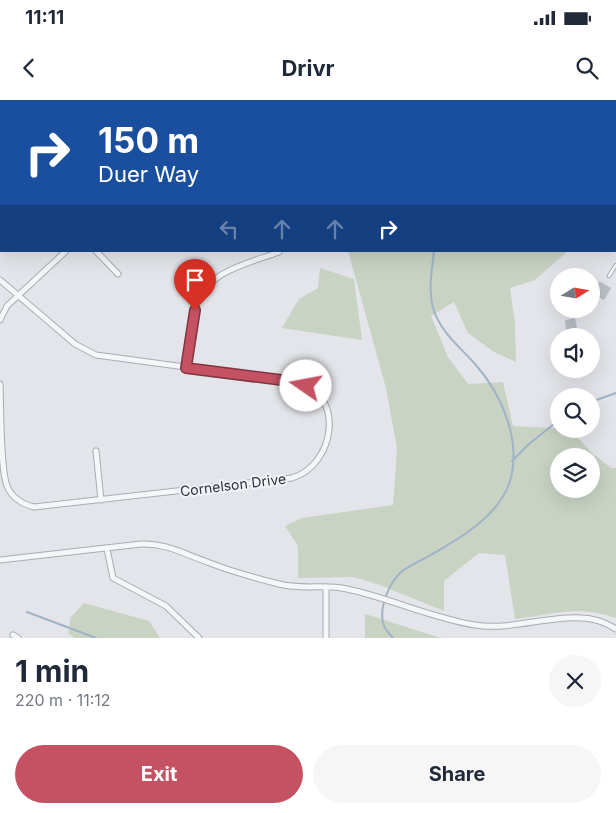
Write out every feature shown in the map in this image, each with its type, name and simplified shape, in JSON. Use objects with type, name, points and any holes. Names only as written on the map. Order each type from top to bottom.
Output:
[{"type":"street","points":[[0,320],[7,306],[65,252]]},
{"type":"street","points":[[97,252],[118,274]]},
{"type":"street","points":[[186,368],[195,310],[205,289],[227,271],[279,252]]},
{"type":"street","name":"Cornelson Drive","points":[[0,280],[75,344],[89,352],[104,357],[297,382],[306,386],[318,395],[327,412],[330,434],[326,446],[308,469],[292,478],[39,507],[25,504],[14,496],[7,486],[4,473],[0,384]]},
{"type":"street","points":[[96,451],[101,500]]},
{"type":"street","points":[[0,560],[141,544],[164,545],[217,566],[280,584],[345,588],[477,626],[504,627],[577,618],[594,619],[616,629]]},
{"type":"street","points":[[107,549],[113,578],[166,606],[199,638]]},
{"type":"street","points":[[326,587],[326,638]]},
{"type":"lane","points":[[609,276],[616,265]]},
{"type":"green space","points":[[348,252],[567,252],[535,280],[510,288],[515,324],[516,362],[494,352],[468,333],[454,302],[431,316],[448,357],[468,384],[503,382],[513,426],[550,428],[550,438],[578,438],[587,448],[550,448],[550,498],[600,498],[600,459],[611,468],[616,468],[616,618],[577,611],[515,619],[505,555],[479,553],[444,581],[444,611],[380,585],[354,577],[298,578],[298,546],[285,526],[302,518],[393,505],[397,448],[386,388]]},
{"type":"green space","points":[[320,268],[354,279],[362,340],[282,328],[299,299],[318,288]]},
{"type":"green space","points":[[84,603],[149,621],[160,638],[74,638],[68,633],[71,617]]},
{"type":"green space","points":[[365,614],[441,638],[365,638]]},
{"type":"building","points":[[600,282],[611,288],[604,300],[600,298]]},
{"type":"building","points":[[575,318],[577,328],[566,328],[565,320]]},
{"type":"waterway","points":[[393,638],[385,628],[382,613],[385,598],[396,578],[407,568],[441,549],[476,526],[486,517],[503,496],[509,484],[513,468],[512,436],[494,390],[485,376],[446,332],[436,317],[431,287],[434,252]]},
{"type":"waterway","points":[[600,399],[616,393]]},
{"type":"waterway","points":[[512,461],[550,427]]},
{"type":"waterway","points":[[27,612],[96,638]]},
{"type":"route","points":[[195,310],[186,368],[297,382],[306,386]]}]
